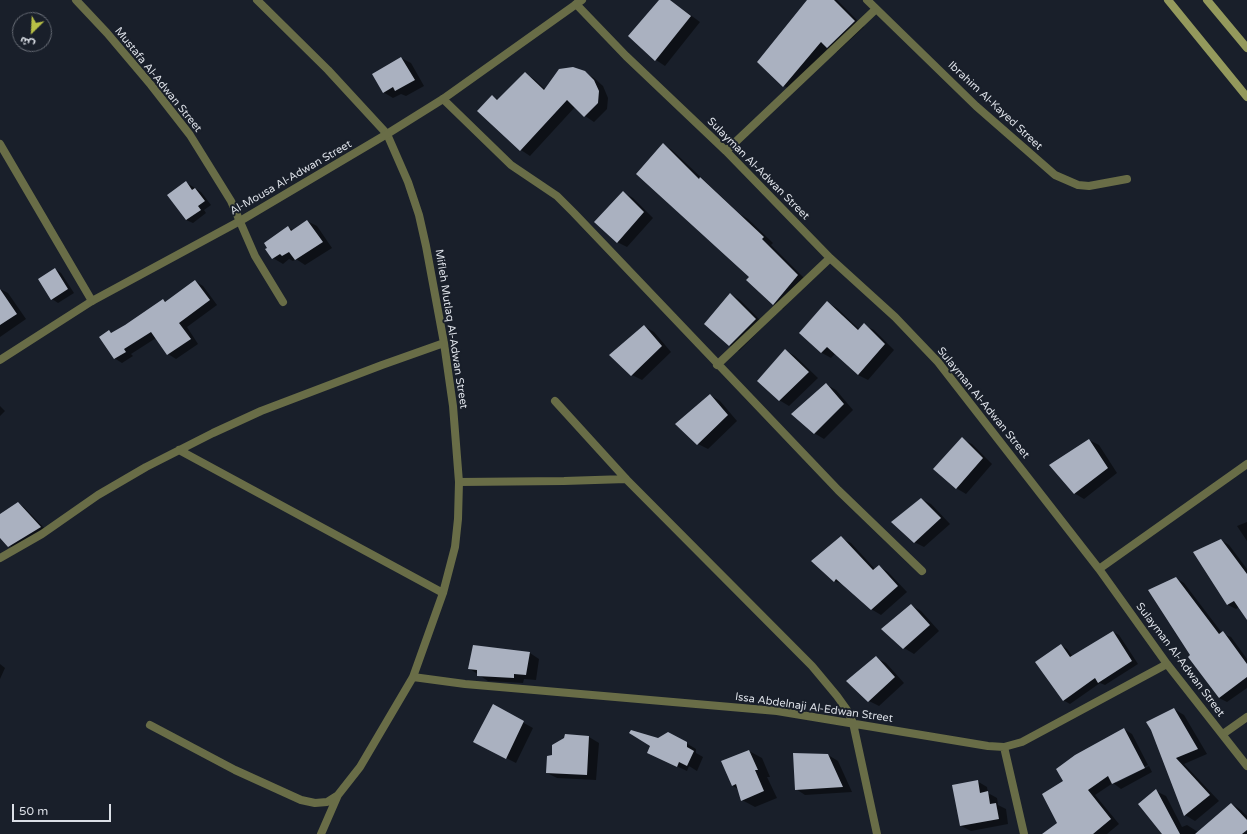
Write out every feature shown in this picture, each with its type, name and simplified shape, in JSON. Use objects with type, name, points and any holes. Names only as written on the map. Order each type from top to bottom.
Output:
[{"type":"main road","points":[[1168,0],[1247,97]]},
{"type":"main road","points":[[1207,0],[1247,48]]},
{"type":"street","name":"Mustafa Al-Adwan Street","points":[[76,0],[151,85],[190,136],[232,201],[255,256],[283,302]]},
{"type":"street","name":"Mifleh Mutlaq Al-Adwan Street","points":[[150,725],[235,770],[301,800],[315,803],[327,802],[338,795],[360,767],[413,677],[443,593],[455,546],[458,520],[459,482],[453,406],[444,343],[419,215],[403,169],[387,134],[328,70],[258,0]]},
{"type":"street","name":"Ibrahim Al-Kayed Street","points":[[867,0],[976,106],[1055,175],[1078,185],[1089,186],[1128,179]]},
{"type":"street","name":"Al-Mousa Al-Adwan Street","points":[[0,360],[92,301],[240,221],[387,134],[443,99],[579,2]]},
{"type":"street","name":"Sulayman Al-Adwan Street","points":[[579,2],[626,56],[726,151],[830,258],[895,317],[938,362],[1099,569],[1167,664],[1247,766]]},
{"type":"street","points":[[726,151],[876,9]]},
{"type":"street","points":[[443,99],[511,165],[557,196],[838,490],[922,571]]},
{"type":"street","points":[[0,144],[92,301]]},
{"type":"street","points":[[717,365],[830,258]]},
{"type":"street","points":[[0,558],[42,534],[98,495],[146,466],[179,450],[261,411],[444,343]]},
{"type":"street","points":[[555,401],[626,478],[812,666],[847,710],[853,723],[877,834]]},
{"type":"street","points":[[179,450],[443,593]]},
{"type":"street","points":[[1099,569],[1247,464]]},
{"type":"street","points":[[459,482],[564,482],[626,478]]},
{"type":"street","name":"Issa Abdelnaji Al-Edwan Street","points":[[413,677],[465,684],[777,711],[953,741],[1004,748],[1022,742],[1167,664]]},
{"type":"street","points":[[1223,734],[1247,717]]},
{"type":"street","points":[[1004,748],[1024,834]]},
{"type":"street","points":[[321,834],[338,795]]},
{"type":"building","points":[[659,0],[670,0],[691,16],[655,61],[628,36]]},
{"type":"building","points":[[807,0],[834,0],[855,21],[827,48],[821,42],[783,87],[757,62]]},
{"type":"building","points":[[401,57],[415,80],[395,91],[393,87],[383,93],[372,74]]},
{"type":"building","points":[[573,67],[585,71],[594,80],[599,91],[598,103],[584,117],[567,100],[520,151],[477,111],[492,95],[497,100],[525,72],[544,90],[559,69]]},
{"type":"building","points":[[663,143],[699,179],[700,177],[764,237],[762,239],[798,275],[773,305],[746,280],[749,277],[636,174]]},
{"type":"building","points":[[186,181],[192,190],[195,188],[205,201],[198,206],[201,210],[186,220],[167,195]]},
{"type":"building","points":[[623,191],[644,212],[617,243],[594,222]]},
{"type":"building","points":[[307,220],[323,242],[295,260],[289,252],[282,256],[280,254],[272,259],[265,249],[267,248],[264,243],[288,226],[291,231]]},
{"type":"building","points":[[55,268],[68,289],[51,300],[38,279]]},
{"type":"building","points":[[195,280],[210,300],[179,323],[191,339],[167,355],[151,332],[124,349],[126,352],[114,359],[99,337],[109,330],[111,333],[125,325],[163,299],[165,302]]},
{"type":"building","points":[[0,289],[17,314],[0,325]]},
{"type":"building","points":[[730,293],[756,319],[729,346],[704,324]]},
{"type":"building","points":[[827,301],[858,330],[864,323],[885,344],[858,375],[827,347],[821,353],[799,333]]},
{"type":"building","points":[[644,325],[662,346],[631,376],[609,355]]},
{"type":"building","points":[[785,349],[809,372],[779,401],[757,381]]},
{"type":"building","points":[[826,383],[844,404],[814,434],[791,414]]},
{"type":"building","points":[[710,394],[728,415],[697,445],[675,424]]},
{"type":"building","points":[[962,437],[983,458],[956,489],[933,469]]},
{"type":"building","points":[[1089,439],[1108,468],[1074,494],[1049,465]]},
{"type":"building","points":[[921,498],[941,518],[914,543],[891,522]]},
{"type":"building","points":[[18,502],[41,527],[8,547],[0,538],[0,514]]},
{"type":"building","points":[[841,536],[873,570],[879,565],[898,586],[871,610],[836,579],[834,582],[811,561]]},
{"type":"building","points":[[1221,539],[1247,574],[1247,620],[1234,601],[1227,605],[1193,552]]},
{"type":"building","points":[[1176,577],[1219,634],[1223,631],[1247,664],[1247,677],[1219,698],[1188,657],[1190,655],[1148,590]]},
{"type":"building","points":[[911,604],[930,625],[903,649],[881,629]]},
{"type":"building","points":[[1113,631],[1132,661],[1098,683],[1095,678],[1063,701],[1035,662],[1061,644],[1070,657]]},
{"type":"building","points":[[473,645],[530,652],[526,675],[514,674],[514,678],[477,676],[477,670],[468,669]]},
{"type":"building","points":[[876,656],[895,677],[868,702],[846,681]]},
{"type":"building","points":[[493,704],[524,721],[506,759],[473,742]]},
{"type":"building","points":[[1174,708],[1198,749],[1176,758],[1210,795],[1184,816],[1151,730],[1146,722]]},
{"type":"building","points":[[1124,728],[1145,768],[1112,784],[1108,776],[1088,790],[1111,819],[1093,834],[1042,834],[1057,823],[1042,794],[1063,781],[1056,769],[1075,755]]},
{"type":"building","points":[[631,730],[658,738],[668,732],[687,742],[687,747],[694,751],[687,766],[679,762],[677,767],[647,753],[650,746],[629,733]]},
{"type":"building","points":[[565,734],[589,736],[587,775],[546,773],[547,756],[552,755],[552,745],[564,738]]},
{"type":"building","points":[[749,750],[758,770],[755,770],[764,791],[741,801],[736,784],[732,786],[721,761]]},
{"type":"building","points":[[793,753],[828,754],[843,787],[795,790]]},
{"type":"building","points":[[978,780],[980,793],[988,791],[990,804],[996,803],[999,819],[960,826],[952,785]]},
{"type":"building","points":[[1156,789],[1180,834],[1162,834],[1138,804]]},
{"type":"building","points":[[1231,803],[1247,820],[1247,830],[1242,834],[1195,834]]}]
